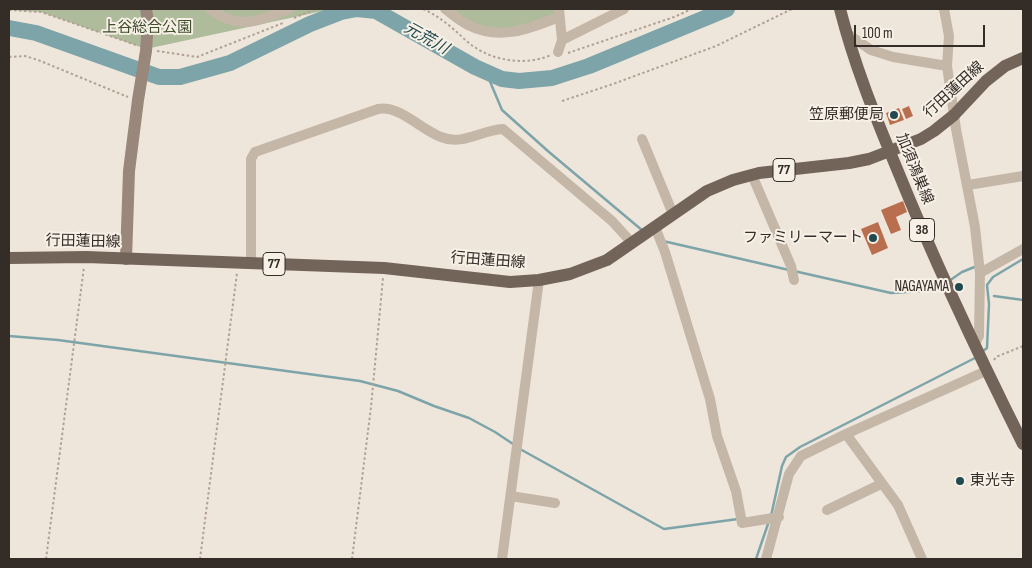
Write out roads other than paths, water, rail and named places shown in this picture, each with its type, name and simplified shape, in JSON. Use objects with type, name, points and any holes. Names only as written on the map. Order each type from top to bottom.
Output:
[{"type":"main road","name":"加須鴻巣線","points":[[840,9],[863,85],[927,242],[986,371],[1018,422],[1023,444]]},
{"type":"main road","name":"行田蓮田線","points":[[9,258],[126,259],[384,268],[510,282],[539,280],[570,274],[607,260],[706,191],[733,180],[752,175],[869,159],[921,139],[954,115],[986,81],[1005,66],[1023,58]]},
{"type":"street","points":[[126,259],[129,171],[146,50],[148,21],[146,9]]},
{"type":"street","points":[[210,9],[231,21],[246,23],[290,9]]},
{"type":"street","points":[[445,9],[468,25],[484,31],[507,34],[534,27],[559,13],[562,40],[558,52]]},
{"type":"street","points":[[562,40],[624,9]]},
{"type":"street","points":[[944,9],[949,36],[947,66],[975,227],[980,273],[979,336],[974,345]]},
{"type":"street","points":[[846,33],[871,50],[893,57],[947,66]]},
{"type":"street","points":[[251,263],[251,159],[255,152],[387,108],[396,110],[418,126],[442,138],[456,141],[496,129],[503,129],[612,221],[632,243]]},
{"type":"street","points":[[642,139],[673,214]]},
{"type":"street","points":[[752,175],[791,266],[794,280]]},
{"type":"street","points":[[968,185],[1023,176]]},
{"type":"street","points":[[655,227],[665,252],[710,399],[717,436],[736,492],[742,523],[778,517]]},
{"type":"street","points":[[980,273],[1023,249]]},
{"type":"street","points":[[502,559],[539,280]]},
{"type":"street","points":[[766,559],[789,474],[801,456],[986,371]]},
{"type":"street","points":[[846,434],[898,505],[922,559]]},
{"type":"street","points":[[827,510],[881,484]]},
{"type":"street","points":[[511,496],[555,503]]},
{"type":"waterway","name":"元荒川","points":[[9,28],[36,33],[159,77],[180,77],[230,63],[310,24],[341,12],[357,9],[376,11],[475,67],[502,79],[519,81],[552,78],[589,66],[727,9]]},
{"type":"waterway","points":[[486,72],[502,110],[643,231]]},
{"type":"waterway","points":[[663,241],[789,270]]},
{"type":"waterway","points":[[983,351],[987,348],[989,304],[987,285],[993,277],[1023,259]]},
{"type":"waterway","points":[[949,281],[962,272],[977,266]]},
{"type":"waterway","points":[[794,271],[891,293],[937,290],[943,286]]},
{"type":"waterway","points":[[994,296],[1023,300]]},
{"type":"waterway","points":[[9,336],[58,340],[360,381],[398,391],[469,418],[513,444]]},
{"type":"waterway","points":[[771,516],[782,466],[786,457],[800,447],[975,358]]},
{"type":"waterway","points":[[520,449],[664,529],[738,519]]},
{"type":"waterway","points":[[756,559],[769,521]]},
{"type":"place","name":"笠原郵便局","points":[[894,115]]},
{"type":"place","name":"ファミリーマート","points":[[873,238]]},
{"type":"place","name":"NAGAYAMA","points":[[959,287]]},
{"type":"place","name":"東光寺","points":[[960,481]]},
{"type":"park label","name":"上谷総合公園","points":[[147,28]]}]
